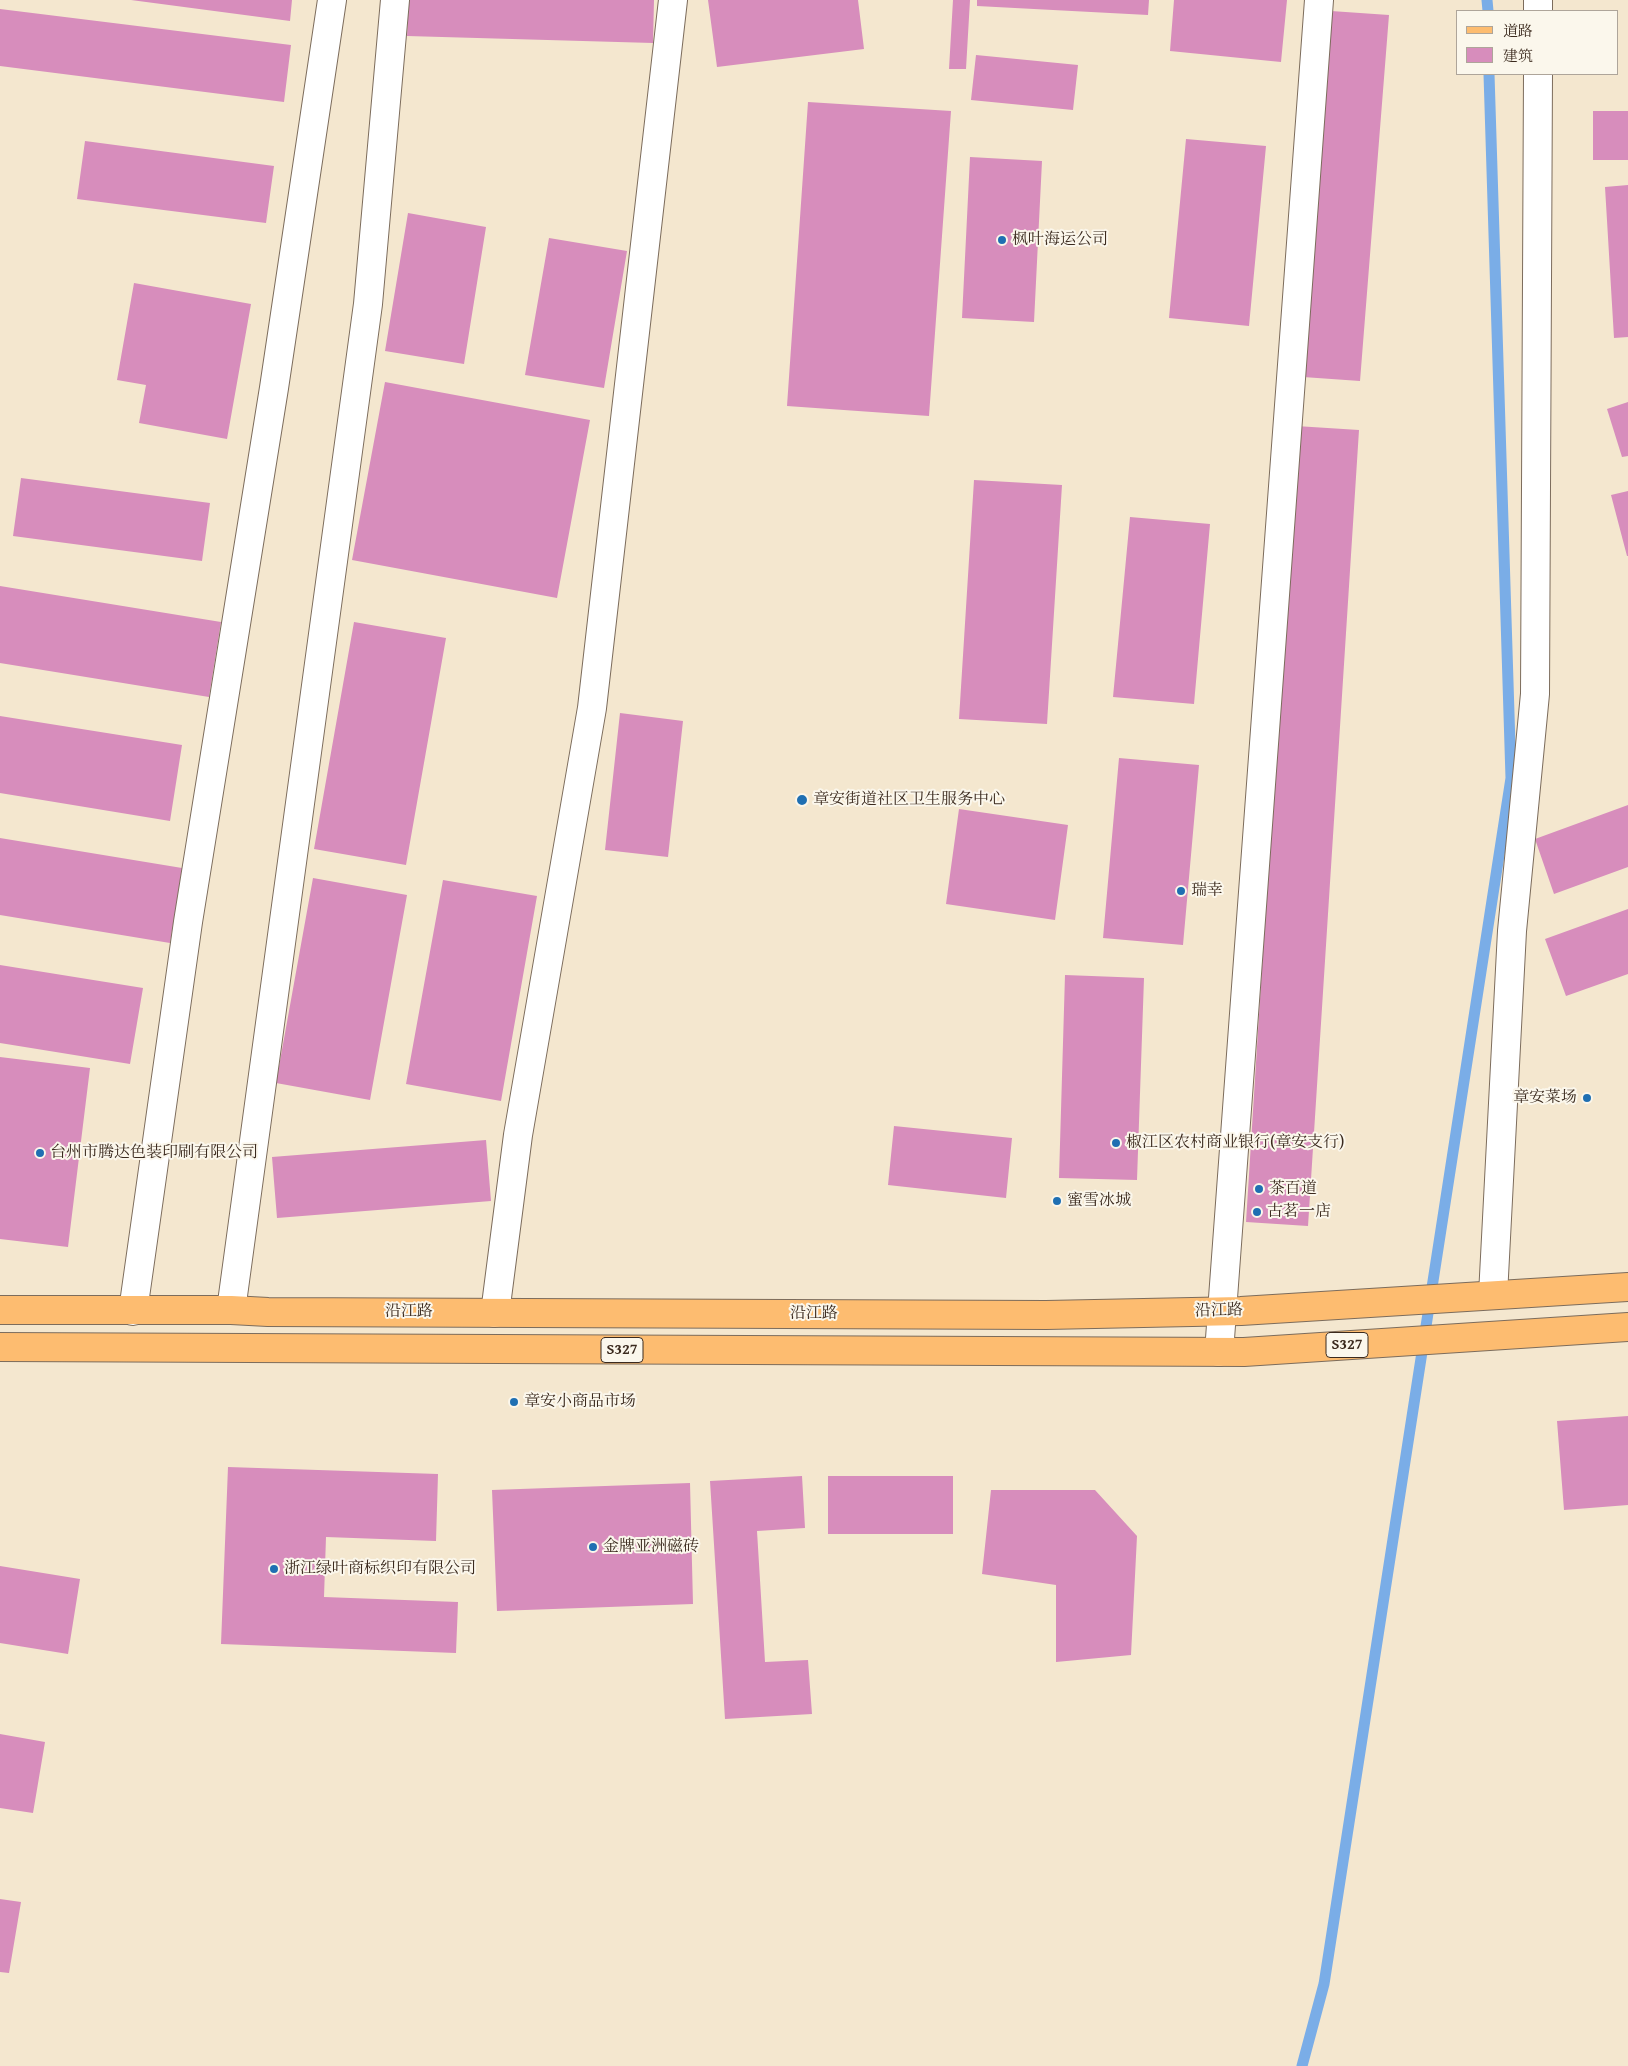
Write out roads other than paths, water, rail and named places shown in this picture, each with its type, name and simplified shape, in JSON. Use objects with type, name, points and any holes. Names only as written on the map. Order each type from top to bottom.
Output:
[{"type":"main road","name":"沿江路","points":[[0,1310],[1046,1315],[1232,1312],[1628,1287]]},
{"type":"main road","name":"S327","points":[[0,1348],[1232,1352],[1628,1327]]},
{"type":"street","points":[[133,1311],[187,932],[274,388],[332,0]]},
{"type":"street","points":[[231,1310],[368,304],[395,0]]},
{"type":"street","points":[[495,1313],[518,1135],[592,708],[673,0]]},
{"type":"street","points":[[1232,1352],[1232,1312],[1319,0]]},
{"type":"street","points":[[1493,1295],[1512,932],[1535,694],[1538,75]]},
{"type":"waterway","points":[[1487,0],[1488,10]]},
{"type":"waterway","points":[[1302,2066],[1324,1984],[1511,778],[1489,75]]},
{"type":"place","name":"枫叶海运公司","points":[[1002,240]]},
{"type":"place","name":"章安街道社区卫生服务中心","points":[[802,800]]},
{"type":"place","name":"瑞幸","points":[[1181,891]]},
{"type":"place","name":"章安菜场","points":[[1587,1098]]},
{"type":"place","name":"椒江区农村商业银行(章安支行)","points":[[1116,1143]]},
{"type":"place","name":"台州市腾达色装印刷有限公司","points":[[40,1153]]},
{"type":"place","name":"茶百道","points":[[1259,1189]]},
{"type":"place","name":"蜜雪冰城","points":[[1057,1201]]},
{"type":"place","name":"古茗一店","points":[[1257,1212]]},
{"type":"place","name":"章安小商品市场","points":[[514,1402]]},
{"type":"place","name":"金牌亚洲磁砖","points":[[593,1547]]},
{"type":"place","name":"浙江绿叶商标织印有限公司","points":[[274,1569]]}]
